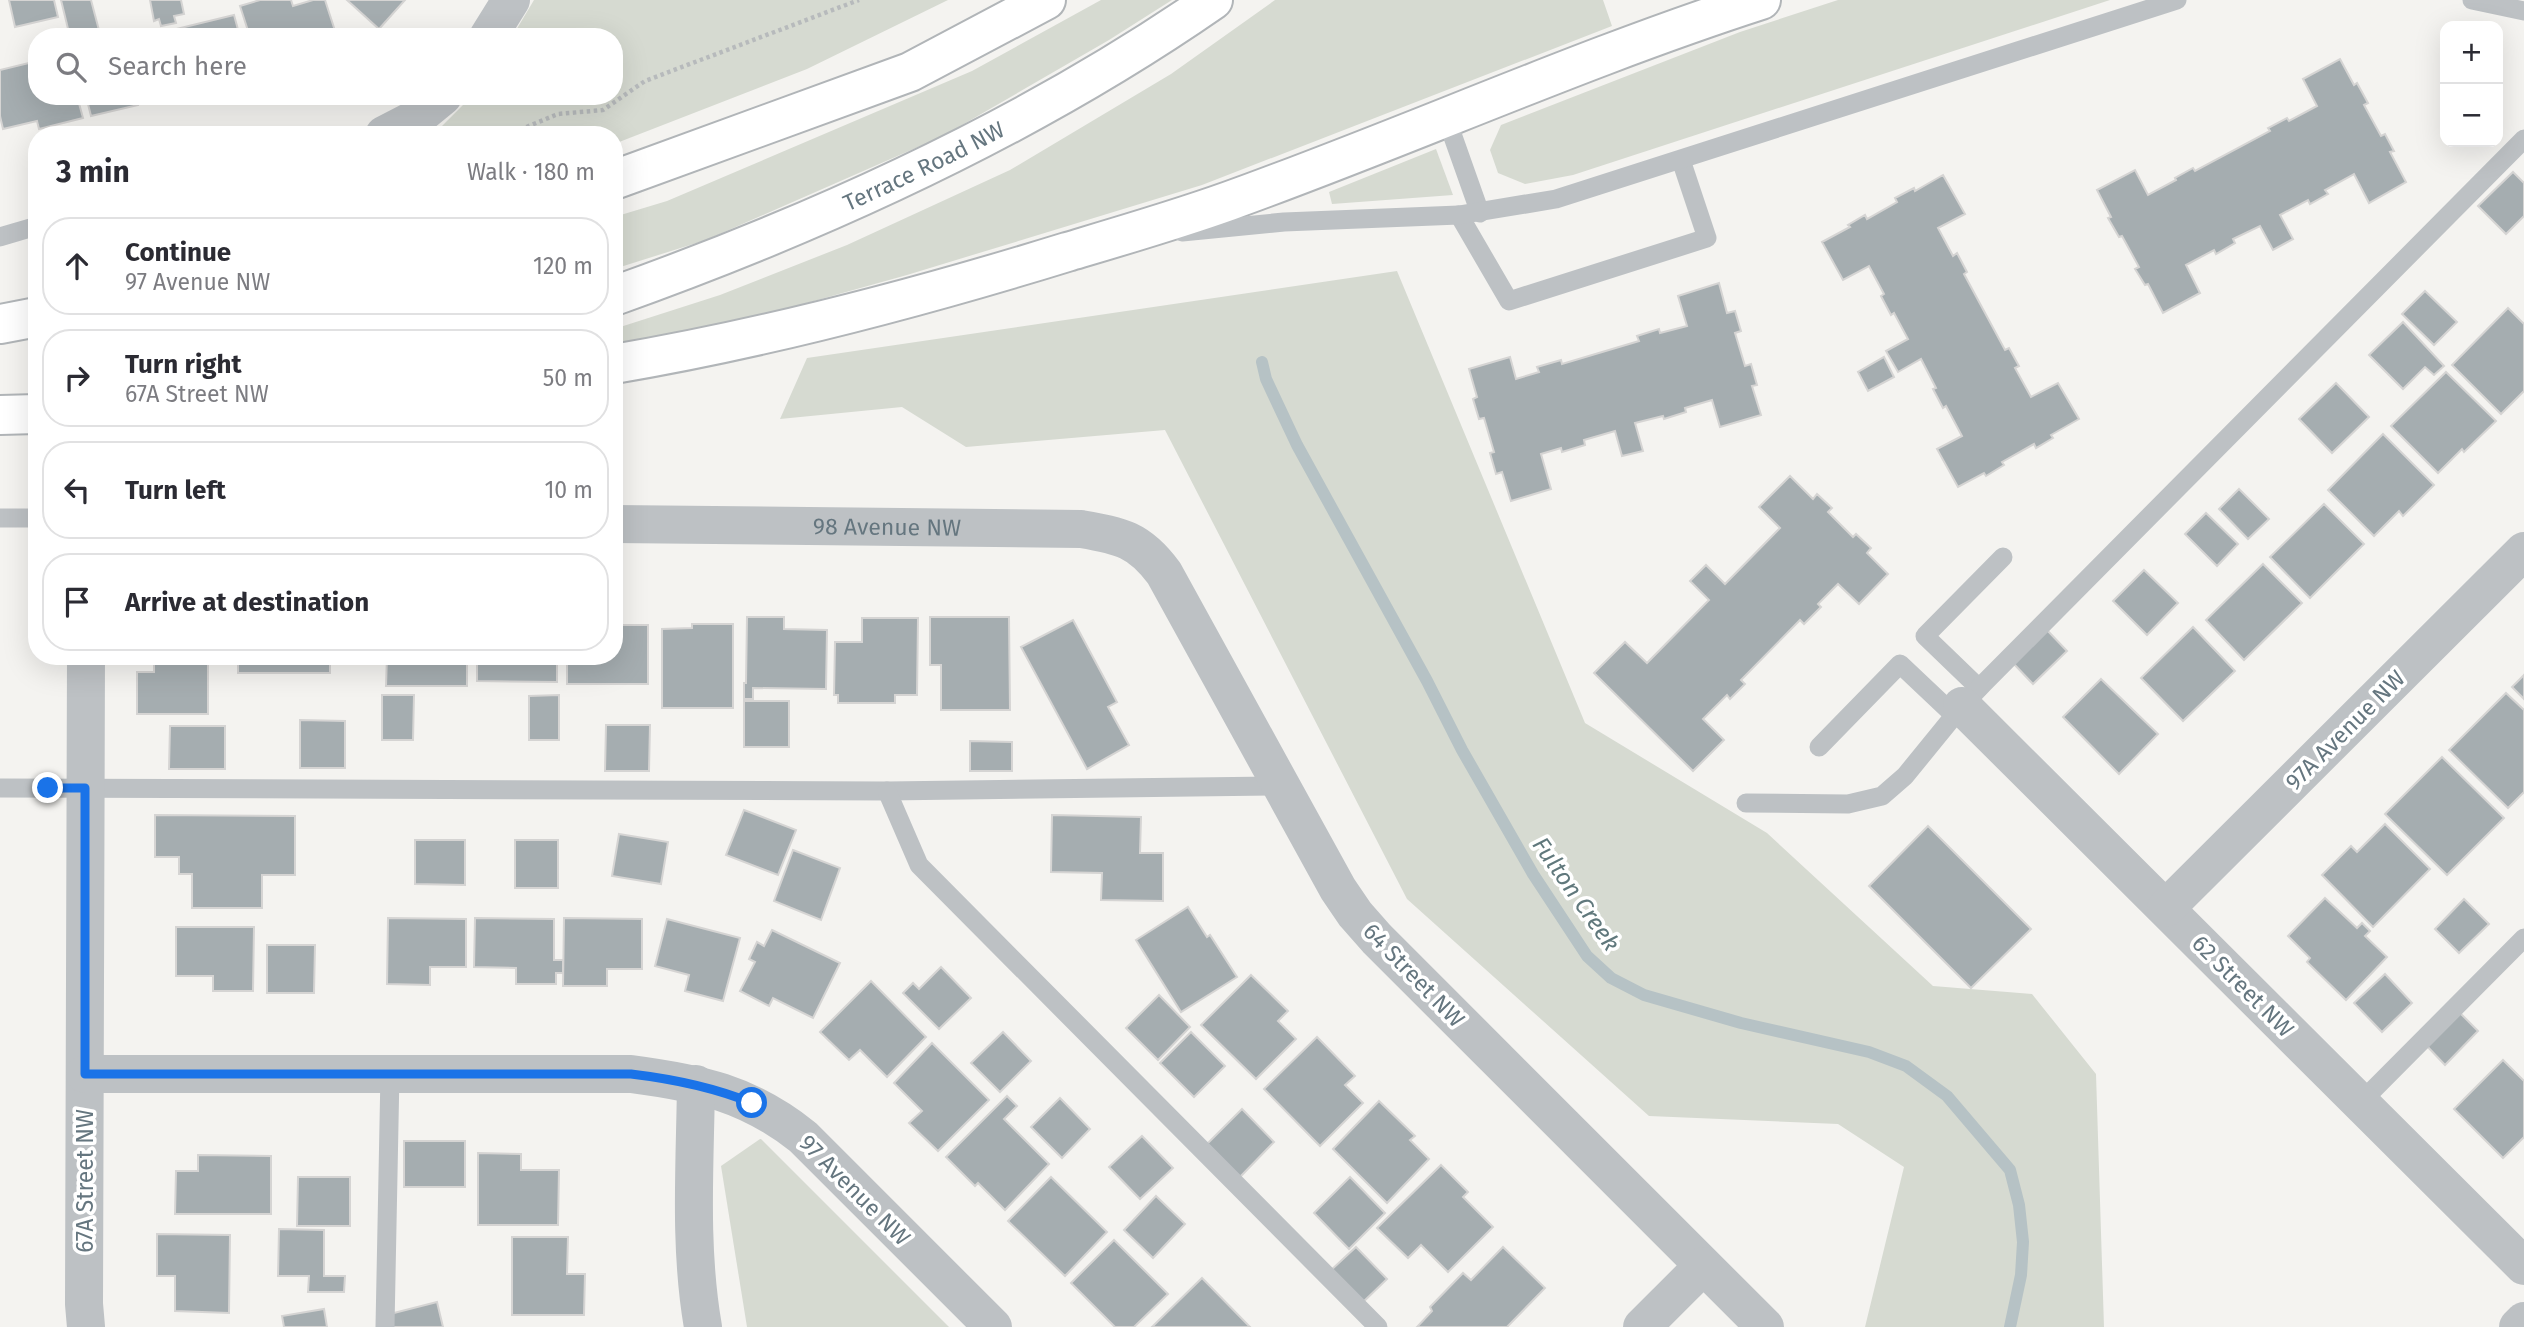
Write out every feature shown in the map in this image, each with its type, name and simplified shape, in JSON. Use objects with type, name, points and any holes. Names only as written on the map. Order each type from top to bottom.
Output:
[{"type":"main road","points":[[623,177],[910,72],[1046,0]]},
{"type":"main road","name":"Terrace Road NW","points":[[623,293],[708,262],[818,216],[990,135],[1165,33],[1213,0]]},
{"type":"main road","points":[[623,362],[819,322],[969,282],[1227,202],[1643,41],[1761,0]]},
{"type":"main road","points":[[0,324],[28,319]]},
{"type":"main road","points":[[0,415],[28,414]]},
{"type":"street","points":[[494,28],[511,0]]},
{"type":"street","points":[[401,126],[432,105]]},
{"type":"street","name":"98 Avenue NW","points":[[623,524],[1081,529],[1113,535],[1139,545],[1152,556]]},
{"type":"street","name":"97A Avenue NW","points":[[2166,908],[2524,551]]},
{"type":"street","name":"64 Street NW","points":[[1152,556],[1164,573],[1338,889],[1362,923],[1765,1327]]},
{"type":"street","name":"67A Street NW","points":[[86,665],[86,1327]]},
{"type":"street","name":"62 Street NW","points":[[1965,703],[2524,1266]]},
{"type":"street","name":"97 Avenue NW","points":[[85,1074],[631,1074],[696,1084],[727,1092],[781,1120],[803,1137],[993,1327]]},
{"type":"street","points":[[696,1084],[695,1256],[697,1293],[703,1327]]},
{"type":"street","points":[[1642,1327],[1703,1266]]},
{"type":"street","points":[[2518,1327],[2524,1321]]},
{"type":"lane","points":[[1100,242],[1284,222],[1459,215],[1556,199],[2177,0]]},
{"type":"lane","points":[[2472,0],[2524,11]]},
{"type":"lane","points":[[1446,117],[1480,213]]},
{"type":"lane","points":[[1746,803],[1848,804],[1882,796],[1905,776],[1965,703],[2524,139]]},
{"type":"lane","points":[[1459,215],[1509,301],[1707,238],[1681,160]]},
{"type":"lane","points":[[0,237],[28,229]]},
{"type":"lane","points":[[0,518],[28,518]]},
{"type":"lane","points":[[1965,703],[1925,636],[2003,557]]},
{"type":"lane","points":[[1819,747],[1899,664],[1965,703]]},
{"type":"lane","points":[[0,788],[887,791],[1280,786]]},
{"type":"lane","points":[[887,791],[919,865],[1378,1327]]},
{"type":"lane","points":[[2360,1103],[2524,938]]},
{"type":"lane","points":[[385,1327],[390,1073]]},
{"type":"path","points":[[623,96],[645,81],[859,0]]},
{"type":"path","points":[[529,126],[558,114],[603,110],[610,105]]},
{"type":"shaded area","points":[[534,0],[948,0],[807,69],[623,141],[623,126],[442,126],[463,105],[623,105],[623,28],[517,28]]},
{"type":"shaded area","points":[[1101,0],[1172,0],[1109,40],[943,136],[706,240],[623,266],[623,214],[667,201],[972,71]]},
{"type":"shaded area","points":[[1275,0],[1603,0],[1612,26],[1202,185],[907,275],[724,326],[623,344],[623,326],[720,295],[847,245],[1010,170],[1171,74]]},
{"type":"shaded area","points":[[1838,0],[2110,0],[1573,175],[1525,184],[1498,173],[1490,150],[1501,125],[1740,32]]},
{"type":"shaded area","points":[[1436,149],[1453,195],[1332,204],[1329,192]]},
{"type":"shaded area","points":[[1397,271],[1585,723],[1767,833],[1933,986],[2032,994],[2096,1074],[2104,1327],[1865,1327],[1904,1167],[1838,1124],[1649,1116],[1407,899],[1165,430],[966,447],[902,407],[780,419],[807,358]]},
{"type":"shaded area","points":[[760,1139],[949,1327],[747,1327],[721,1166]]},
{"type":"building","points":[[9,0],[54,0],[58,17],[15,27]]},
{"type":"building","points":[[61,0],[91,0],[98,28],[68,28]]},
{"type":"building","points":[[150,0],[181,0],[184,14],[174,16],[176,23],[161,26],[159,19],[154,21]]},
{"type":"building","points":[[260,0],[291,0],[293,6],[313,0],[325,0],[334,28],[247,28],[240,6]]},
{"type":"building","points":[[347,0],[405,0],[378,28]]},
{"type":"building","points":[[234,15],[238,28],[181,28]]},
{"type":"building","points":[[2340,59],[2354,85],[2357,83],[2368,103],[2364,105],[2381,136],[2385,134],[2394,151],[2390,152],[2406,182],[2369,203],[2354,174],[2325,190],[2328,194],[2310,204],[2308,200],[2280,215],[2293,239],[2273,250],[2260,226],[2233,239],[2235,243],[2216,254],[2214,250],[2186,265],[2200,293],[2163,313],[2148,284],[2145,285],[2135,269],[2139,267],[2122,236],[2119,237],[2108,218],[2111,217],[2097,190],[2135,170],[2148,195],[2193,168],[2195,171],[2270,131],[2268,128],[2287,118],[2289,121],[2317,106],[2303,79]]},
{"type":"building","points":[[28,63],[28,105],[79,105],[83,118],[51,126],[38,126],[37,121],[3,129],[0,116],[0,70]]},
{"type":"building","points":[[88,105],[138,105],[91,116]]},
{"type":"building","points":[[2513,172],[2524,183],[2524,216],[2506,234],[2478,206]]},
{"type":"building","points":[[1943,175],[1965,214],[1938,228],[1953,256],[1957,253],[1967,272],[1964,274],[2005,350],[2009,348],[2019,366],[2015,368],[2031,397],[2058,383],[2079,419],[2051,435],[2053,438],[2036,448],[2034,444],[2002,462],[2004,465],[1986,476],[1984,473],[1958,487],[1937,449],[1962,436],[1946,406],[1943,408],[1921,359],[1898,372],[1886,351],[1908,339],[1894,313],[1891,315],[1881,296],[1884,294],[1869,266],[1843,280],[1822,242],[1850,227],[1848,225],[1865,215],[1867,219],[1897,202],[1895,198],[1914,188],[1915,191]]},
{"type":"building","points":[[1719,283],[1727,313],[1735,311],[1741,331],[1735,333],[1745,366],[1751,364],[1757,385],[1752,386],[1761,415],[1720,427],[1712,400],[1685,408],[1686,412],[1664,419],[1663,416],[1635,423],[1643,451],[1622,456],[1615,431],[1584,440],[1585,445],[1562,452],[1561,448],[1541,454],[1551,489],[1511,501],[1502,472],[1496,474],[1490,453],[1494,452],[1484,418],[1479,419],[1473,399],[1477,397],[1469,369],[1510,357],[1516,379],[1539,372],[1537,367],[1561,360],[1562,364],[1639,341],[1637,336],[1659,329],[1660,333],[1687,326],[1678,296]]},
{"type":"building","points":[[2425,291],[2457,322],[2434,345],[2402,314]]},
{"type":"building","points":[[2508,308],[2524,324],[2524,391],[2501,414],[2452,365]]},
{"type":"building","points":[[2403,322],[2444,366],[2434,375],[2425,367],[2403,389],[2369,355]]},
{"type":"building","points":[[1884,357],[1894,377],[1868,391],[1858,372]]},
{"type":"building","points":[[2446,372],[2496,421],[2438,473],[2391,426]]},
{"type":"building","points":[[2336,383],[2369,417],[2332,453],[2299,419]]},
{"type":"building","points":[[2383,434],[2434,485],[2403,516],[2399,511],[2374,536],[2328,490]]},
{"type":"building","points":[[1790,476],[1813,499],[1817,494],[1832,508],[1828,512],[1853,537],[1856,534],[1871,548],[1867,553],[1888,574],[1859,604],[1838,584],[1818,604],[1821,607],[1804,624],[1800,620],[1741,680],[1745,684],[1730,699],[1727,695],[1703,719],[1724,740],[1693,771],[1594,673],[1625,642],[1647,663],[1709,600],[1690,581],[1706,565],[1725,584],[1780,528],[1759,507]]},
{"type":"building","points":[[2239,489],[2269,519],[2248,539],[2219,509]]},
{"type":"building","points":[[2324,504],[2364,544],[2310,598],[2270,557]]},
{"type":"building","points":[[2206,513],[2238,544],[2217,566],[2185,534]]},
{"type":"building","points":[[2263,564],[2302,603],[2244,660],[2206,620]]},
{"type":"building","points":[[2144,570],[2178,603],[2147,635],[2113,601]]},
{"type":"building","points":[[747,617],[784,617],[784,629],[827,630],[826,689],[753,688],[753,699],[744,699]]},
{"type":"building","points":[[930,617],[1009,617],[1010,710],[941,710],[941,665],[930,665]]},
{"type":"building","points":[[862,618],[918,618],[917,695],[895,695],[895,703],[838,703],[838,695],[834,695],[835,642],[862,642]]},
{"type":"building","points":[[1073,620],[1117,702],[1108,707],[1129,745],[1087,769],[1021,647]]},
{"type":"building","points":[[692,624],[733,624],[733,708],[662,708],[662,629],[692,628]]},
{"type":"building","points":[[623,625],[648,625],[648,684],[567,684],[567,665],[623,665]]},
{"type":"building","points":[[2193,627],[2235,671],[2183,721],[2141,678]]},
{"type":"building","points":[[2046,629],[2067,651],[2033,684],[2012,662]]},
{"type":"building","points":[[154,665],[208,665],[208,714],[137,714],[137,672],[154,672]]},
{"type":"building","points":[[238,665],[330,665],[330,673],[238,673]]},
{"type":"building","points":[[387,665],[467,665],[467,686],[386,686]]},
{"type":"building","points":[[477,665],[557,665],[557,682],[477,681]]},
{"type":"building","points":[[2524,675],[2524,699],[2512,687]]},
{"type":"building","points":[[2101,679],[2158,734],[2119,774],[2063,717]]},
{"type":"building","points":[[2506,693],[2524,710],[2524,792],[2508,808],[2449,750]]},
{"type":"building","points":[[382,695],[414,695],[413,740],[382,740]]},
{"type":"building","points":[[559,695],[559,740],[529,740],[529,696]]},
{"type":"building","points":[[744,701],[789,701],[789,747],[744,747]]},
{"type":"building","points":[[300,720],[345,721],[345,768],[300,768]]},
{"type":"building","points":[[606,725],[650,725],[649,771],[605,771]]},
{"type":"building","points":[[170,726],[225,726],[225,769],[169,769]]},
{"type":"building","points":[[970,741],[1012,742],[1012,771],[970,771]]},
{"type":"building","points":[[2442,757],[2504,818],[2447,875],[2385,814]]},
{"type":"building","points":[[744,810],[796,830],[778,875],[726,855]]},
{"type":"building","points":[[155,815],[295,816],[295,875],[262,875],[262,908],[192,908],[192,874],[179,874],[179,857],[155,857]]},
{"type":"building","points":[[1052,815],[1141,817],[1140,853],[1163,853],[1163,901],[1101,900],[1102,873],[1051,872]]},
{"type":"building","points":[[2385,824],[2430,869],[2373,927],[2322,875],[2351,846],[2357,852]]},
{"type":"building","points":[[1928,826],[2031,929],[1971,988],[1869,886]]},
{"type":"building","points":[[619,834],[668,842],[661,884],[612,876]]},
{"type":"building","points":[[415,840],[465,840],[465,885],[415,884]]},
{"type":"building","points":[[515,840],[558,840],[558,888],[515,888]]},
{"type":"building","points":[[793,850],[840,868],[821,920],[774,901]]},
{"type":"building","points":[[2325,898],[2357,928],[2362,923],[2370,931],[2365,936],[2387,957],[2346,1000],[2307,962],[2310,958],[2288,936]]},
{"type":"building","points":[[2464,899],[2489,924],[2459,953],[2435,929]]},
{"type":"building","points":[[1188,907],[1237,977],[1181,1012],[1136,940]]},
{"type":"building","points":[[388,918],[466,919],[466,967],[430,967],[430,985],[387,984]]},
{"type":"building","points":[[475,918],[554,919],[554,960],[563,960],[563,973],[556,973],[556,984],[516,984],[516,968],[474,967]]},
{"type":"building","points":[[564,918],[642,919],[642,969],[607,969],[607,986],[563,986]]},
{"type":"building","points":[[667,919],[740,938],[723,1001],[685,991],[689,975],[655,966]]},
{"type":"building","points":[[176,927],[254,927],[253,991],[213,991],[213,976],[176,976]]},
{"type":"building","points":[[772,930],[840,963],[813,1018],[773,998],[769,1006],[740,991],[755,962],[749,959],[757,942],[764,946]]},
{"type":"building","points":[[267,945],[315,945],[314,993],[267,993]]},
{"type":"building","points":[[941,967],[971,998],[939,1029],[903,993],[913,983],[919,989]]},
{"type":"building","points":[[2385,974],[2412,1003],[2382,1032],[2354,1003]]},
{"type":"building","points":[[1251,975],[1288,1011],[1278,1021],[1296,1039],[1256,1079],[1201,1025]]},
{"type":"building","points":[[871,981],[926,1037],[887,1077],[860,1050],[849,1060],[820,1032]]},
{"type":"building","points":[[1159,995],[1190,1027],[1158,1060],[1126,1028]]},
{"type":"building","points":[[2457,1010],[2478,1031],[2445,1065],[2424,1043]]},
{"type":"building","points":[[1003,1032],[1031,1061],[1000,1092],[971,1063]]},
{"type":"building","points":[[1191,1032],[1225,1066],[1194,1097],[1160,1063]]},
{"type":"building","points":[[1317,1037],[1355,1076],[1345,1085],[1363,1103],[1320,1146],[1264,1089]]},
{"type":"building","points":[[932,1043],[989,1100],[938,1151],[909,1123],[922,1111],[894,1083]]},
{"type":"building","points":[[2503,1060],[2524,1081],[2524,1137],[2503,1158],[2454,1109]]},
{"type":"building","points":[[1007,1096],[1017,1106],[1004,1119],[1049,1164],[1005,1210],[978,1183],[975,1186],[946,1157]]},
{"type":"building","points":[[1060,1098],[1090,1129],[1062,1158],[1031,1127]]},
{"type":"building","points":[[1379,1101],[1415,1136],[1410,1140],[1429,1159],[1387,1203],[1333,1149]]},
{"type":"building","points":[[1242,1109],[1274,1142],[1240,1177],[1207,1144]]},
{"type":"building","points":[[1142,1136],[1173,1168],[1140,1199],[1109,1167]]},
{"type":"building","points":[[404,1141],[465,1141],[465,1187],[404,1187]]},
{"type":"building","points":[[478,1153],[521,1154],[521,1170],[559,1170],[558,1225],[478,1225]]},
{"type":"building","points":[[198,1155],[271,1156],[271,1214],[175,1214],[176,1171],[198,1171]]},
{"type":"building","points":[[1441,1165],[1468,1192],[1463,1197],[1493,1227],[1448,1272],[1421,1245],[1408,1258],[1377,1228]]},
{"type":"building","points":[[298,1177],[350,1177],[350,1226],[297,1226]]},
{"type":"building","points":[[1051,1177],[1107,1232],[1065,1276],[1008,1221]]},
{"type":"building","points":[[1350,1177],[1385,1213],[1349,1249],[1314,1213]]},
{"type":"building","points":[[1156,1196],[1185,1224],[1153,1258],[1124,1230]]},
{"type":"building","points":[[279,1229],[324,1230],[324,1276],[345,1276],[344,1292],[308,1292],[309,1276],[278,1276]]},
{"type":"building","points":[[157,1234],[230,1235],[229,1313],[175,1311],[175,1276],[157,1276]]},
{"type":"building","points":[[512,1237],[568,1237],[567,1274],[585,1274],[584,1315],[512,1315]]},
{"type":"building","points":[[1114,1240],[1168,1294],[1134,1327],[1115,1327],[1071,1283]]},
{"type":"building","points":[[1356,1247],[1387,1279],[1360,1305],[1329,1272]]},
{"type":"building","points":[[1503,1247],[1545,1288],[1507,1327],[1417,1327],[1432,1311],[1430,1307],[1463,1273],[1471,1280]]},
{"type":"building","points":[[1202,1278],[1250,1327],[1152,1327]]},
{"type":"building","points":[[437,1302],[443,1327],[389,1327],[386,1315]]},
{"type":"building","points":[[324,1309],[327,1327],[284,1327],[282,1316]]},
{"type":"waterway","name":"Fulton Creek","points":[[1262,362],[1266,379],[1297,445],[1462,750],[1533,874],[1587,956],[1611,978],[1644,995],[1741,1023],[1869,1052],[1906,1066],[1947,1096],[2010,1170],[2019,1205],[2023,1242],[2021,1275],[2010,1327]]},
{"type":"route","points":[[48,788],[85,788],[85,1074],[631,1074],[696,1084],[727,1092],[752,1103]]}]
